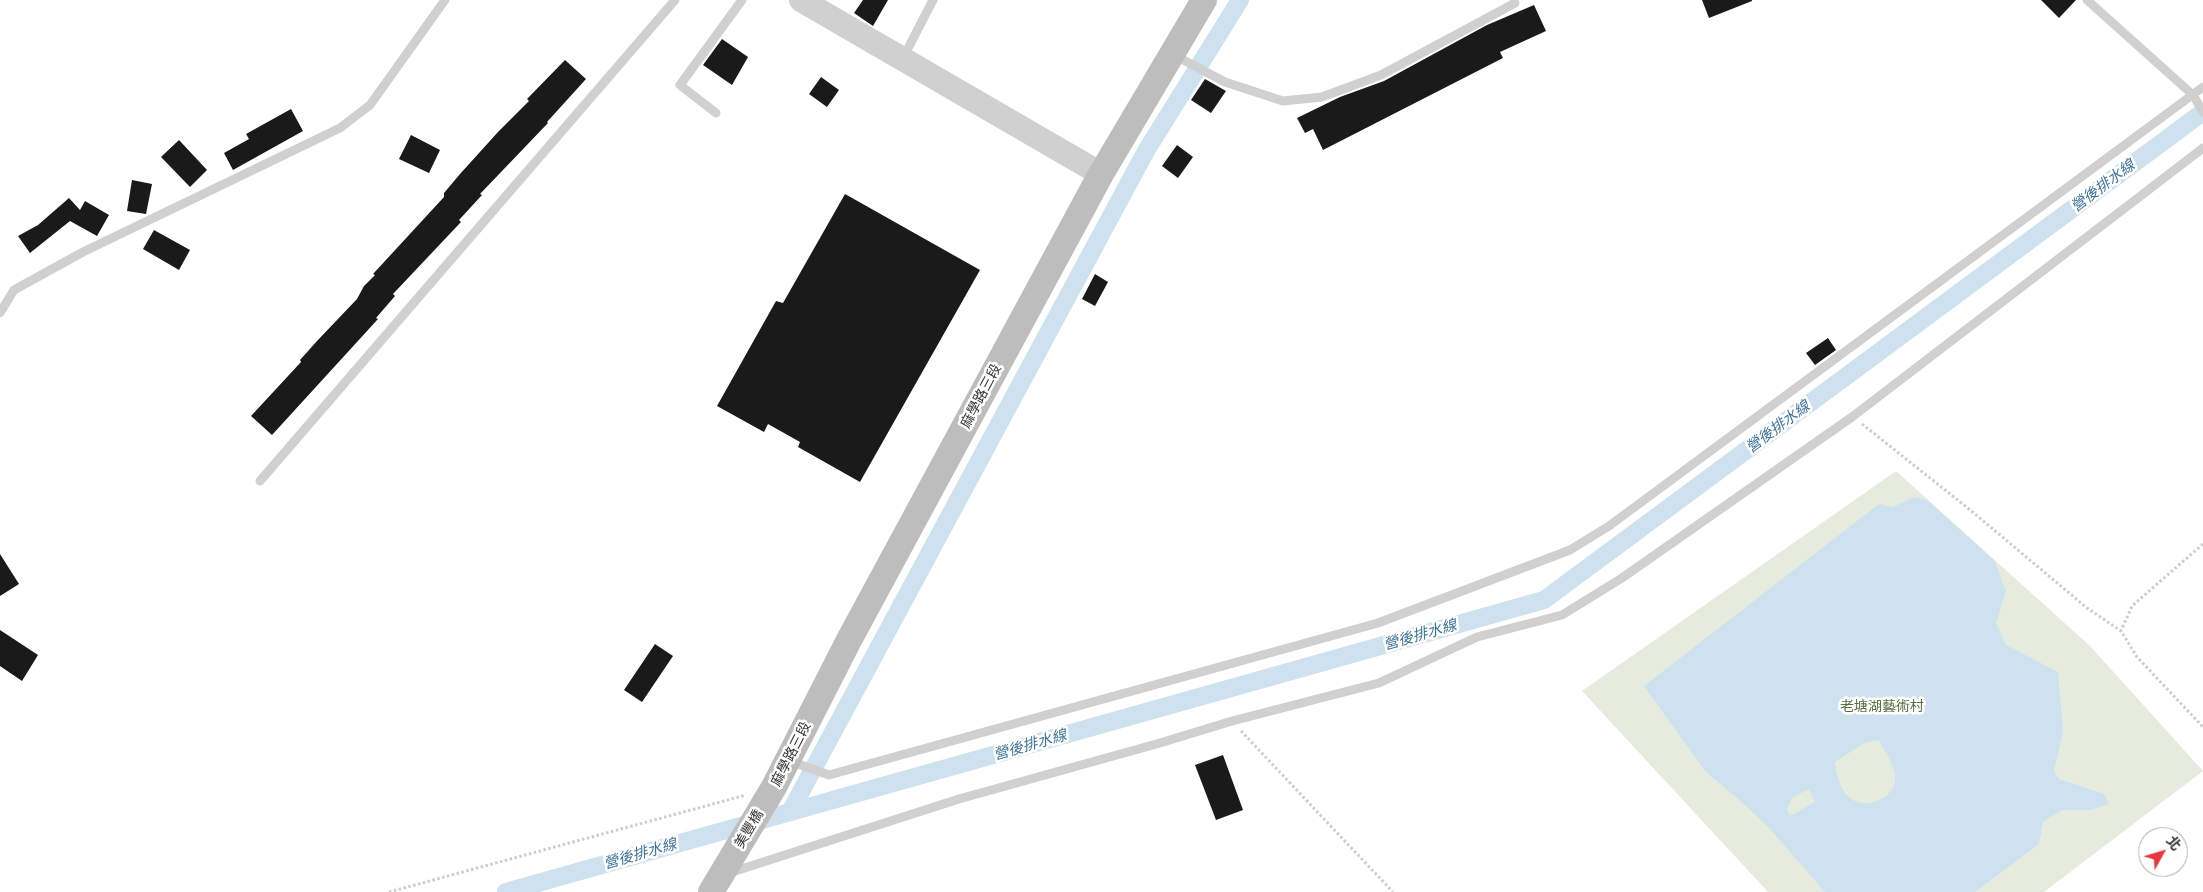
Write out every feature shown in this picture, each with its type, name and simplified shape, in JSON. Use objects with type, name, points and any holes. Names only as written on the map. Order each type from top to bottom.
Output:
[{"type":"main road","name":"麻學路三段","points":[[771,792],[849,640],[1101,174],[1204,0]]},
{"type":"main road","name":"美豐橋","points":[[721,876],[771,792]]},
{"type":"street","points":[[805,1],[1101,174]]},
{"type":"lane","points":[[0,313],[14,290],[83,252],[340,128],[370,105],[445,0]]},
{"type":"lane","points":[[260,482],[675,0]]},
{"type":"lane","points":[[716,113],[680,85],[742,0]]},
{"type":"lane","points":[[903,58],[933,0]]},
{"type":"lane","points":[[2087,0],[2193,95],[2203,112]]},
{"type":"lane","points":[[1172,54],[1225,82],[1283,101],[1322,97],[1381,75],[1515,3]]},
{"type":"lane","points":[[788,760],[829,775],[1378,623],[1570,550],[1609,526],[2203,86]]},
{"type":"lane","points":[[721,876],[959,798],[1160,743],[1232,721],[1379,683],[1477,637],[1562,614],[1622,578],[1852,417],[2203,148]]},
{"type":"path","points":[[1852,417],[1969,509],[2087,608],[2121,631],[2137,657],[2203,727]]},
{"type":"path","points":[[2121,631],[2132,606],[2203,544]]},
{"type":"path","points":[[1232,721],[1393,892]]},
{"type":"path","points":[[389,892],[771,792]]},
{"type":"green space","name":"老塘湖藝術村","points":[[1896,471],[2090,646],[2203,771],[2044,892],[1768,892],[1582,691]]},
{"type":"water","name":"老塘湖藝術村","points":[[1914,497],[1927,500],[1994,560],[2006,591],[1996,623],[2006,645],[2058,672],[2063,731],[2054,771],[2059,779],[2104,794],[2109,804],[2090,810],[2062,810],[2043,822],[2039,844],[1975,892],[1825,892],[1769,828],[1705,771],[1644,686],[1879,504],[1893,507]],"holes":[[[1879,740],[1894,770],[1895,780],[1893,787],[1884,798],[1877,801],[1870,803],[1856,801],[1850,798],[1841,786],[1835,762],[1864,743]],[[1809,789],[1815,802],[1790,816],[1787,809],[1793,797]]]},
{"type":"building","points":[[863,0],[888,0],[873,26],[854,13]]},
{"type":"building","points":[[1702,0],[1752,0],[1752,1],[1709,18]]},
{"type":"building","points":[[2041,0],[2076,0],[2059,18]]},
{"type":"building","points":[[1534,5],[1546,31],[1500,52],[1503,58],[1323,150],[1313,129],[1305,133],[1297,118],[1340,97],[1384,81],[1487,25]]},
{"type":"building","points":[[722,39],[748,57],[732,85],[703,65]]},
{"type":"building","points":[[565,60],[586,79],[548,123],[480,194],[482,195],[459,220],[461,222],[393,294],[395,296],[376,318],[378,319],[272,435],[251,416],[357,299],[364,286],[375,275],[373,274],[444,197],[444,193],[460,174],[529,101],[527,99]]},
{"type":"building","points":[[821,77],[839,90],[827,107],[809,94]]},
{"type":"building","points":[[1205,79],[1226,91],[1211,113],[1191,100]]},
{"type":"building","points":[[291,109],[303,131],[233,170],[224,153],[249,139],[246,134]]},
{"type":"building","points":[[411,135],[440,150],[429,173],[399,159]]},
{"type":"building","points":[[179,140],[207,170],[190,187],[161,157]]},
{"type":"building","points":[[1177,145],[1193,157],[1178,178],[1162,166]]},
{"type":"building","points":[[132,180],[152,184],[146,214],[127,211]]},
{"type":"building","points":[[845,194],[980,270],[860,482],[798,447],[800,442],[768,424],[764,432],[717,406],[776,301],[783,303]]},
{"type":"building","points":[[69,198],[80,210],[85,201],[109,215],[97,236],[70,221],[30,253],[18,236],[38,225]]},
{"type":"building","points":[[154,230],[190,250],[179,270],[143,249]]},
{"type":"building","points":[[1095,274],[1108,282],[1095,306],[1082,299]]},
{"type":"building","points":[[1828,338],[1836,350],[1815,365],[1806,353]]},
{"type":"building","points":[[0,554],[19,584],[0,596]]},
{"type":"building","points":[[0,630],[38,655],[22,681],[0,666]]},
{"type":"building","points":[[655,644],[673,656],[642,702],[624,690]]},
{"type":"building","points":[[1223,755],[1243,810],[1216,820],[1195,765]]},
{"type":"waterway","points":[[790,812],[1146,151],[1240,0]]},
{"type":"waterway","name":"營後排水線","points":[[506,892],[1544,600],[2203,112]]}]
